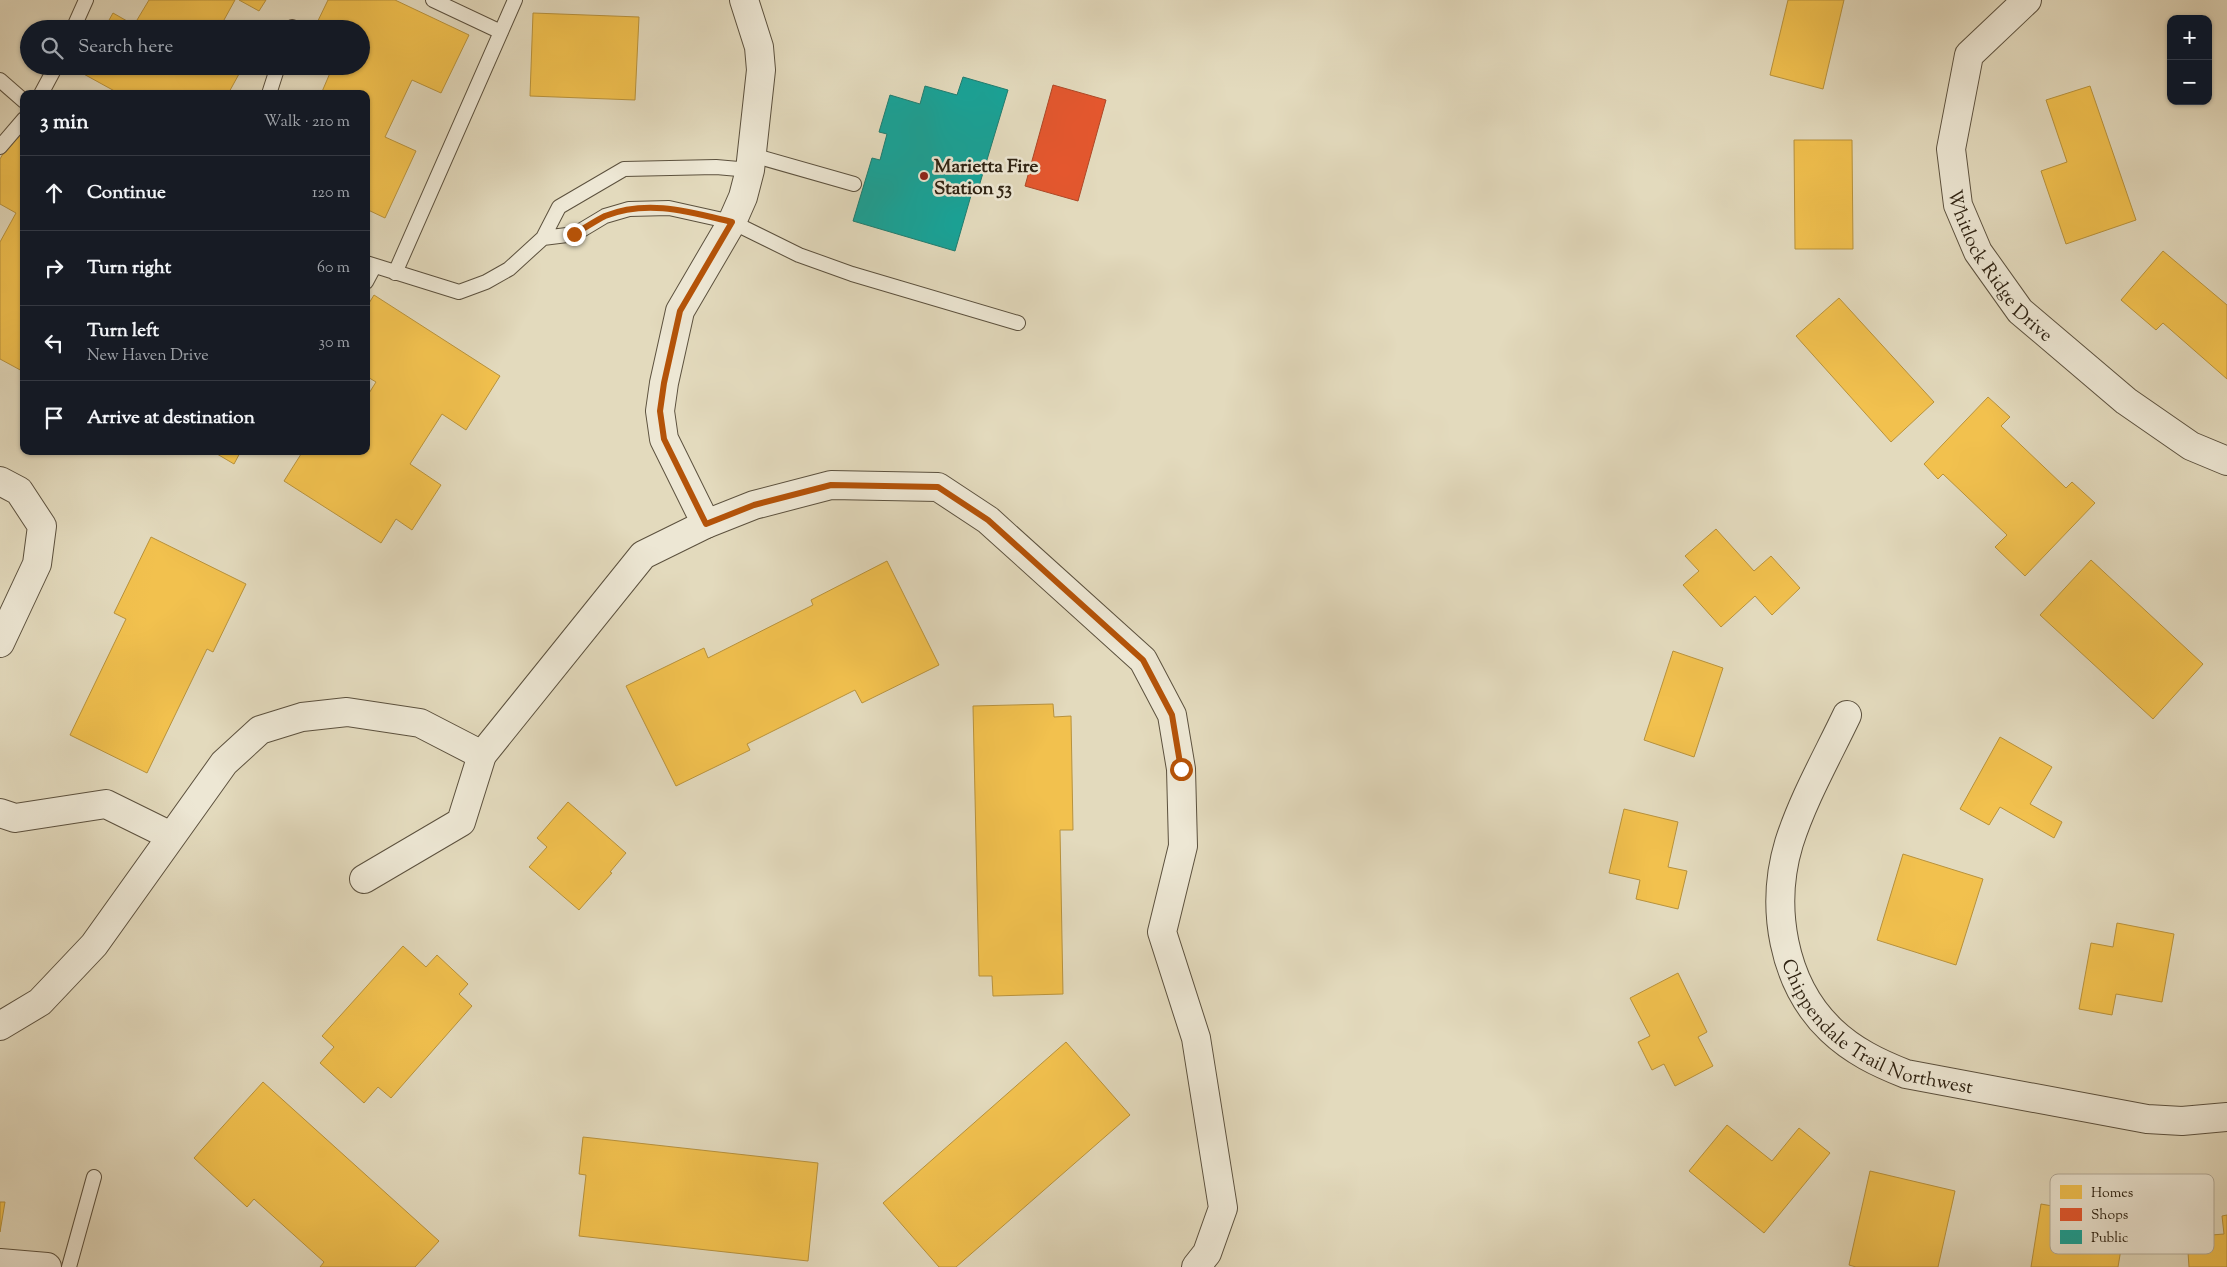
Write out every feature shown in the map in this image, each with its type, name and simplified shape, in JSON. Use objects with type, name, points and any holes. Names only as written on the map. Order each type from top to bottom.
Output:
[{"type":"street","points":[[706,524],[664,439],[660,411],[664,383],[680,311],[732,222],[743,197],[751,163],[761,70],[759,47],[744,0]]},
{"type":"street","name":"Whitlock Ridge Drive","points":[[2027,0],[1969,55],[1951,149],[1958,205],[1975,244],[2020,311],[2126,401],[2191,446],[2227,461]]},
{"type":"street","points":[[0,481],[19,491],[42,526],[37,564],[0,643]]},
{"type":"street","points":[[364,879],[461,822],[482,755],[643,554],[706,524],[754,505],[831,485],[938,487],[988,520],[1143,660],[1172,715],[1181,769],[1183,846],[1162,932],[1196,1038],[1223,1208],[1207,1253],[1196,1267]]},
{"type":"street","points":[[0,1026],[40,1002],[94,945],[224,763],[260,730],[302,717],[347,712],[420,723],[482,755]]},
{"type":"street","name":"Chippendale Trail Northwest","points":[[1847,715],[1803,805],[1789,843],[1781,879],[1782,924],[1786,950],[1796,981],[1811,1007],[1830,1030],[1850,1046],[1874,1061],[1906,1074],[2147,1119],[2182,1121],[2227,1117]]},
{"type":"street","points":[[0,814],[15,818],[106,804],[171,836]]},
{"type":"street","points":[[0,1263],[47,1267]]},
{"type":"lane","points":[[77,20],[86,0]]},
{"type":"lane","points":[[432,0],[501,32]]},
{"type":"lane","points":[[395,273],[515,0]]},
{"type":"lane","points":[[43,90],[51,75]]},
{"type":"lane","points":[[270,90],[275,75]]},
{"type":"lane","points":[[0,80],[20,98]]},
{"type":"lane","points":[[0,148],[20,124]]},
{"type":"lane","points":[[370,265],[459,292],[486,282],[509,269],[543,238],[559,206],[624,169],[751,163],[854,184]]},
{"type":"lane","points":[[543,238],[574,234],[605,216],[629,209],[669,208],[732,222],[808,258],[852,274],[1018,324]]},
{"type":"lane","points":[[69,1267],[94,1176]]},
{"type":"building: Homes","points":[[149,0],[235,0],[224,20],[137,20]]},
{"type":"building: Homes","points":[[239,0],[266,0],[259,11]]},
{"type":"building: Homes","points":[[328,0],[395,0],[469,35],[441,93],[412,80],[385,137],[416,151],[385,218],[370,211],[370,90],[323,90],[329,75],[370,75],[370,20],[318,20]]},
{"type":"building: Homes","points":[[1788,0],[1844,0],[1823,89],[1770,75]]},
{"type":"building: Homes","points":[[113,13],[125,20],[109,20]]},
{"type":"building: Homes","points":[[533,13],[639,17],[635,100],[530,96]]},
{"type":"building: Homes","points":[[85,75],[238,75],[230,90],[113,90]]},
{"type":"building: Homes","points":[[2090,86],[2136,220],[2066,244],[2041,171],[2067,162],[2046,100]]},
{"type":"building: Homes","points":[[15,133],[20,135],[20,370],[0,359],[0,242],[16,213],[0,204],[0,159]]},
{"type":"building: Homes","points":[[1794,140],[1852,140],[1853,249],[1795,249]]},
{"type":"building: Homes","points":[[2163,251],[2227,305],[2227,379],[2163,323],[2156,330],[2121,300]]},
{"type":"building: Homes","points":[[374,295],[500,376],[466,430],[442,414],[410,464],[441,485],[412,530],[396,519],[381,543],[284,481],[300,455],[370,455],[370,392],[376,382],[370,378],[370,302]]},
{"type":"building: Homes","points":[[1839,298],[1934,402],[1891,442],[1796,336]]},
{"type":"building: Homes","points":[[1988,397],[2010,417],[2001,426],[2066,488],[2072,482],[2095,503],[2025,576],[1995,547],[2007,535],[1943,474],[1938,479],[1924,464]]},
{"type":"building: Homes","points":[[219,455],[239,455],[234,464]]},
{"type":"building: Homes","points":[[1716,529],[1754,571],[1771,556],[1800,588],[1772,615],[1755,596],[1721,627],[1683,585],[1699,571],[1685,556]]},
{"type":"building: Homes","points":[[151,537],[246,584],[213,652],[207,649],[147,773],[70,735],[126,619],[114,613]]},
{"type":"building: Homes","points":[[2091,560],[2203,664],[2153,719],[2040,615]]},
{"type":"building: Homes","points":[[887,561],[939,665],[862,703],[855,690],[747,744],[750,750],[676,786],[626,686],[704,648],[708,658],[813,605],[811,600]]},
{"type":"building: Homes","points":[[1673,651],[1723,668],[1694,757],[1644,740]]},
{"type":"building: Homes","points":[[1053,704],[1054,717],[1071,716],[1073,830],[1060,830],[1063,994],[993,996],[992,976],[979,976],[973,706]]},
{"type":"building: Homes","points":[[2000,737],[2052,767],[2030,804],[2062,822],[2054,838],[2000,807],[1989,825],[1960,809]]},
{"type":"building: Homes","points":[[568,802],[626,853],[610,872],[612,873],[579,910],[529,867],[547,847],[537,838]]},
{"type":"building: Homes","points":[[1624,809],[1678,822],[1668,867],[1687,871],[1678,909],[1636,899],[1640,880],[1609,873]]},
{"type":"building: Homes","points":[[1903,854],[1983,879],[1956,965],[1877,940]]},
{"type":"building: Homes","points":[[2117,923],[2174,934],[2162,1002],[2116,994],[2112,1015],[2079,1009],[2091,943],[2113,947]]},
{"type":"building: Homes","points":[[403,946],[426,967],[437,955],[468,984],[459,994],[472,1006],[391,1098],[378,1087],[364,1103],[320,1063],[334,1047],[322,1036]]},
{"type":"building: Homes","points":[[1678,973],[1707,1032],[1698,1037],[1713,1066],[1675,1086],[1664,1064],[1652,1070],[1638,1042],[1650,1036],[1630,998]]},
{"type":"building: Homes","points":[[1066,1042],[1130,1115],[956,1267],[939,1267],[883,1203]]},
{"type":"building: Homes","points":[[263,1082],[439,1241],[415,1267],[320,1267],[324,1262],[254,1199],[247,1207],[194,1158]]},
{"type":"building: Homes","points":[[1727,1125],[1772,1161],[1799,1128],[1830,1153],[1764,1233],[1689,1171]]},
{"type":"building: Homes","points":[[583,1137],[818,1163],[808,1261],[579,1236],[586,1175],[579,1174]]},
{"type":"building: Homes","points":[[1870,1171],[1955,1191],[1938,1267],[1856,1267],[1849,1265]]},
{"type":"building: Homes","points":[[0,1202],[5,1202],[0,1232]]},
{"type":"building: Homes","points":[[2041,1204],[2050,1206],[2050,1254],[2120,1254],[2118,1267],[2031,1267]]},
{"type":"building: Homes","points":[[2227,1215],[2227,1267],[2189,1267],[2188,1254],[2214,1254],[2214,1235],[2224,1234],[2222,1216]]},
{"type":"building: Shops","points":[[1053,85],[1106,100],[1078,201],[1025,186]]},
{"type":"building: Public","name":"Marietta Fire Station 53","points":[[963,77],[1008,90],[977,193],[972,192],[955,251],[853,221],[872,158],[880,160],[887,134],[879,132],[890,95],[920,104],[925,86],[957,95]]},
{"type":"place","name":"Marietta Fire Station 53","points":[[924,176]]},
{"type":"route","points":[[574,234],[605,216],[629,209],[669,208],[732,222],[680,311],[664,383],[660,411],[664,439],[706,524],[754,505],[831,485],[938,487],[988,520],[1143,660],[1172,715],[1181,769]]}]
